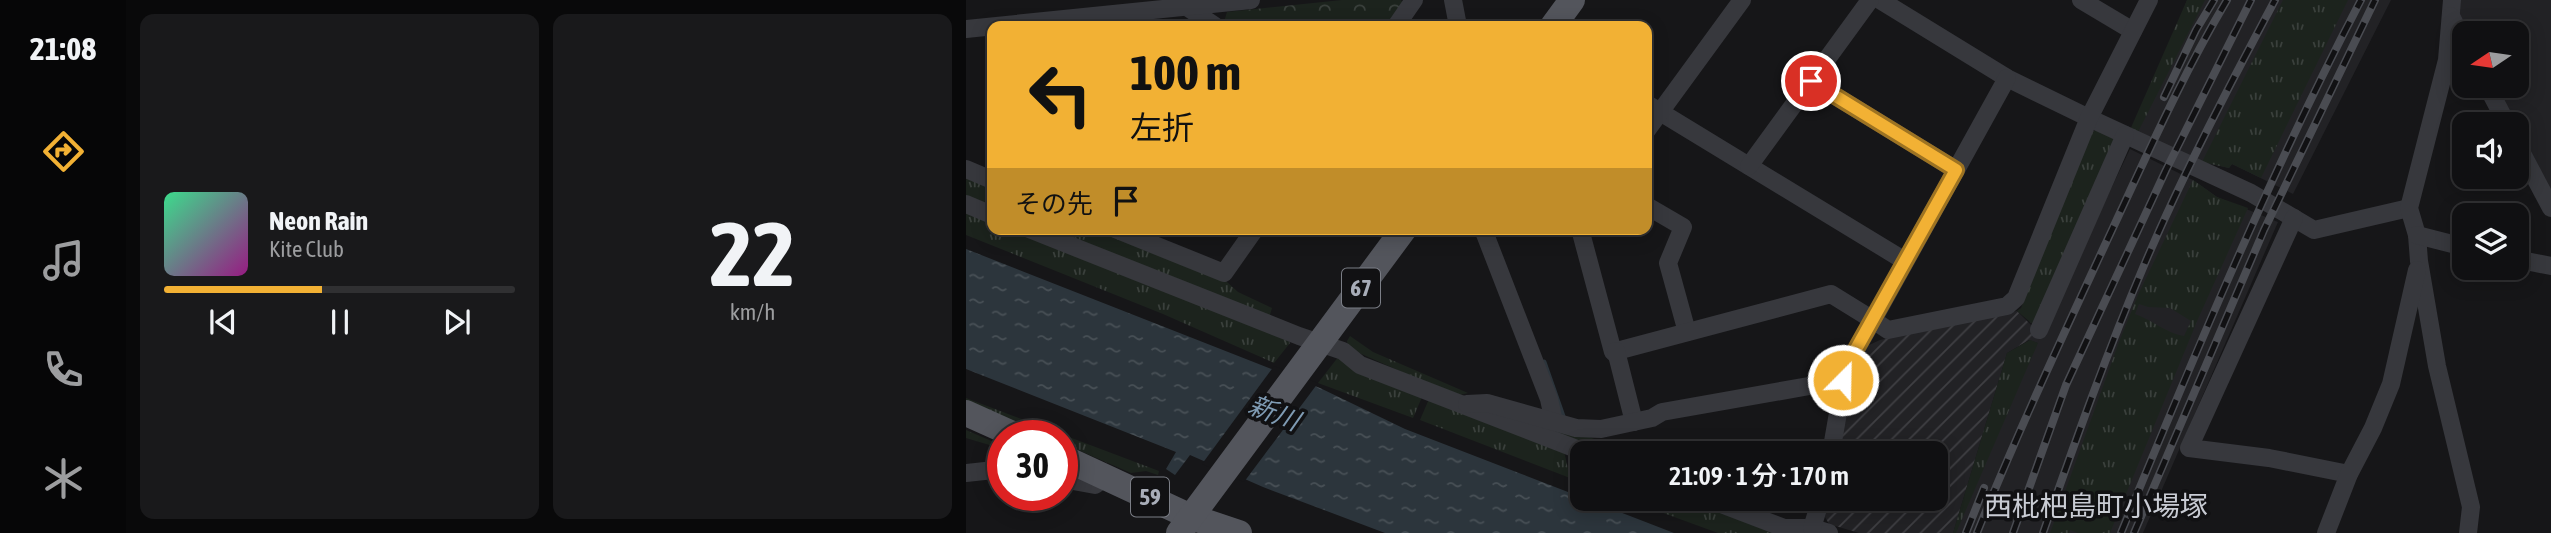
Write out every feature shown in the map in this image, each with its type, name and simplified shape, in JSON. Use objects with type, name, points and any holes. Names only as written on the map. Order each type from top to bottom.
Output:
[{"type":"main road","points":[[1557,21],[1572,0]]},
{"type":"main road","name":"67","points":[[1191,517],[1400,235]]},
{"type":"main road","points":[[966,413],[987,422]]},
{"type":"main road","name":"59","points":[[1078,464],[1191,517],[1239,533]]},
{"type":"street","points":[[1072,21],[1187,3],[1251,0]]},
{"type":"street","points":[[1399,21],[1413,0]]},
{"type":"street","points":[[1453,0],[1457,21]]},
{"type":"street","points":[[1742,0],[1654,108],[1905,261]]},
{"type":"street","points":[[1749,166],[1870,0]]},
{"type":"street","points":[[1880,0],[2007,78],[2250,192],[2314,230],[2409,208]]},
{"type":"street","points":[[2081,0],[2133,31]]},
{"type":"street","points":[[1582,235],[1613,352],[1831,294],[1888,330],[2007,306],[2016,298],[2089,118],[2149,0]]},
{"type":"street","points":[[1187,3],[1208,21]]},
{"type":"street","points":[[2451,8],[2447,60],[2409,208],[2417,235],[2437,366],[2471,506],[2468,533]]},
{"type":"street","points":[[966,29],[987,28]]},
{"type":"street","points":[[1833,441],[1846,367],[2007,78]]},
{"type":"street","points":[[1811,81],[1956,170]]},
{"type":"street","points":[[2039,330],[2125,135]]},
{"type":"street","points":[[2529,167],[2551,208]]},
{"type":"street","points":[[966,169],[987,178]]},
{"type":"street","points":[[966,204],[987,213]]},
{"type":"street","points":[[1652,209],[1682,227],[1668,263],[1687,332]]},
{"type":"street","points":[[2294,218],[2189,448],[2269,458],[2349,474]]},
{"type":"street","points":[[1044,235],[1320,345],[1343,351],[1360,365],[1570,447]]},
{"type":"street","points":[[1130,235],[1224,273],[1251,235]]},
{"type":"street","points":[[1485,235],[1549,399],[1554,422]]},
{"type":"street","points":[[2417,235],[2452,244]]},
{"type":"street","points":[[2326,533],[2349,474],[2373,428],[2391,384],[2419,261]]},
{"type":"street","points":[[2529,262],[2551,266]]},
{"type":"street","points":[[1616,351],[1634,422]]},
{"type":"street","points":[[1456,404],[1487,403],[1576,428],[1601,429],[1652,418],[1662,412],[1843,380]]},
{"type":"street","points":[[966,473],[987,471]]},
{"type":"street","points":[[1078,482],[1095,485],[1106,477]]},
{"type":"street","points":[[1739,511],[1784,528],[1812,528],[1829,533]]},
{"type":"street","points":[[1812,528],[1817,511]]},
{"type":"shaded area","points":[[2187,0],[2391,0],[2293,194],[2232,164],[2229,168],[2202,162],[2137,134]]},
{"type":"shaded area","points":[[2459,0],[2551,0],[2551,189],[2529,148],[2529,112],[2510,112],[2502,98],[2529,98],[2529,21],[2462,21],[2457,12]]},
{"type":"shaded area","points":[[2130,149],[2193,180],[2217,197],[2278,222],[2143,533],[1953,533],[2041,335]]},
{"type":"shaded area","points":[[2017,311],[2041,335],[2038,343],[2029,340],[2007,353],[1953,533],[1859,533],[1829,524],[1825,517],[1826,511],[1948,511],[1948,441],[1839,441],[1852,369],[1865,347],[1880,340]]},
{"type":"green space","points":[[1342,0],[1401,0],[1404,5],[1393,21],[1224,21],[1227,12]]},
{"type":"green space","points":[[2187,0],[2205,0],[2137,134],[2130,130]]},
{"type":"green space","points":[[2283,0],[2348,0],[2261,178],[2232,164],[2229,168],[2202,162]]},
{"type":"green space","points":[[2099,129],[2116,139],[2035,326],[2017,311],[2021,308],[2091,132]]},
{"type":"green space","points":[[966,177],[987,186],[987,207],[966,198]]},
{"type":"green space","points":[[2193,180],[2217,197],[2248,208],[2198,319],[2110,533],[2078,533],[2070,530],[2069,533],[2050,533],[2119,342],[2138,295]],"holes":[[[2139,304],[2170,308],[2191,321],[2184,336],[2135,314]]]},
{"type":"green space","points":[[966,210],[987,219],[987,235],[1029,235],[1285,337],[1290,343],[1274,363],[1163,314],[966,235]]},
{"type":"green space","points":[[1059,235],[1110,235],[1227,282],[1238,292],[1272,308],[1269,318]]},
{"type":"green space","points":[[1350,336],[1373,352],[1468,393],[1456,396],[1348,348],[1347,341]]},
{"type":"green space","points":[[2030,340],[2038,343],[1956,533],[1953,533],[2007,353]]},
{"type":"green space","points":[[1339,356],[1422,397],[1413,418],[1318,383]]},
{"type":"green space","points":[[966,398],[1024,420],[1006,420],[966,403]]},
{"type":"green space","points":[[1429,399],[1564,451],[1570,478],[1420,420]]},
{"type":"green space","points":[[1493,414],[1575,432],[1600,441],[1570,443]]},
{"type":"green space","points":[[966,430],[987,439],[987,444],[966,438]]},
{"type":"green space","points":[[1078,440],[1159,471],[1158,475],[1146,471],[1131,473],[1078,450]]},
{"type":"green space","points":[[1658,511],[1722,511],[1783,533],[1718,533]]},
{"type":"water","name":"新川","points":[[966,249],[1320,388],[1405,429],[1570,493],[1570,511],[1617,511],[1674,533],[1385,533],[1263,487],[1190,455],[1175,475],[1166,469],[1176,452],[966,369]]},
{"type":"pier","points":[[1274,366],[1318,383],[1244,482],[1202,464]]},
{"type":"waterway","points":[[1544,362],[1564,419]]},
{"type":"railway","points":[[2164,97],[2196,30],[2214,0]]},
{"type":"railway","points":[[1977,533],[2039,389],[2148,153],[2193,60],[2227,0]]},
{"type":"railway","points":[[2013,533],[2066,385],[2166,170],[2251,0]]},
{"type":"railway","points":[[2043,533],[2104,364],[2145,263],[2207,130],[2275,0]]},
{"type":"railway","points":[[2121,533],[2265,197],[2361,0]]},
{"type":"railway","points":[[2134,533],[2264,230],[2375,0]]},
{"type":"railway","points":[[1966,533],[1984,488]]},
{"type":"district","name":"西枇杷島町小場塚","points":[[2096,506]]},
{"type":"route","points":[[1811,81],[1956,170],[1846,367],[1843,380]]}]
